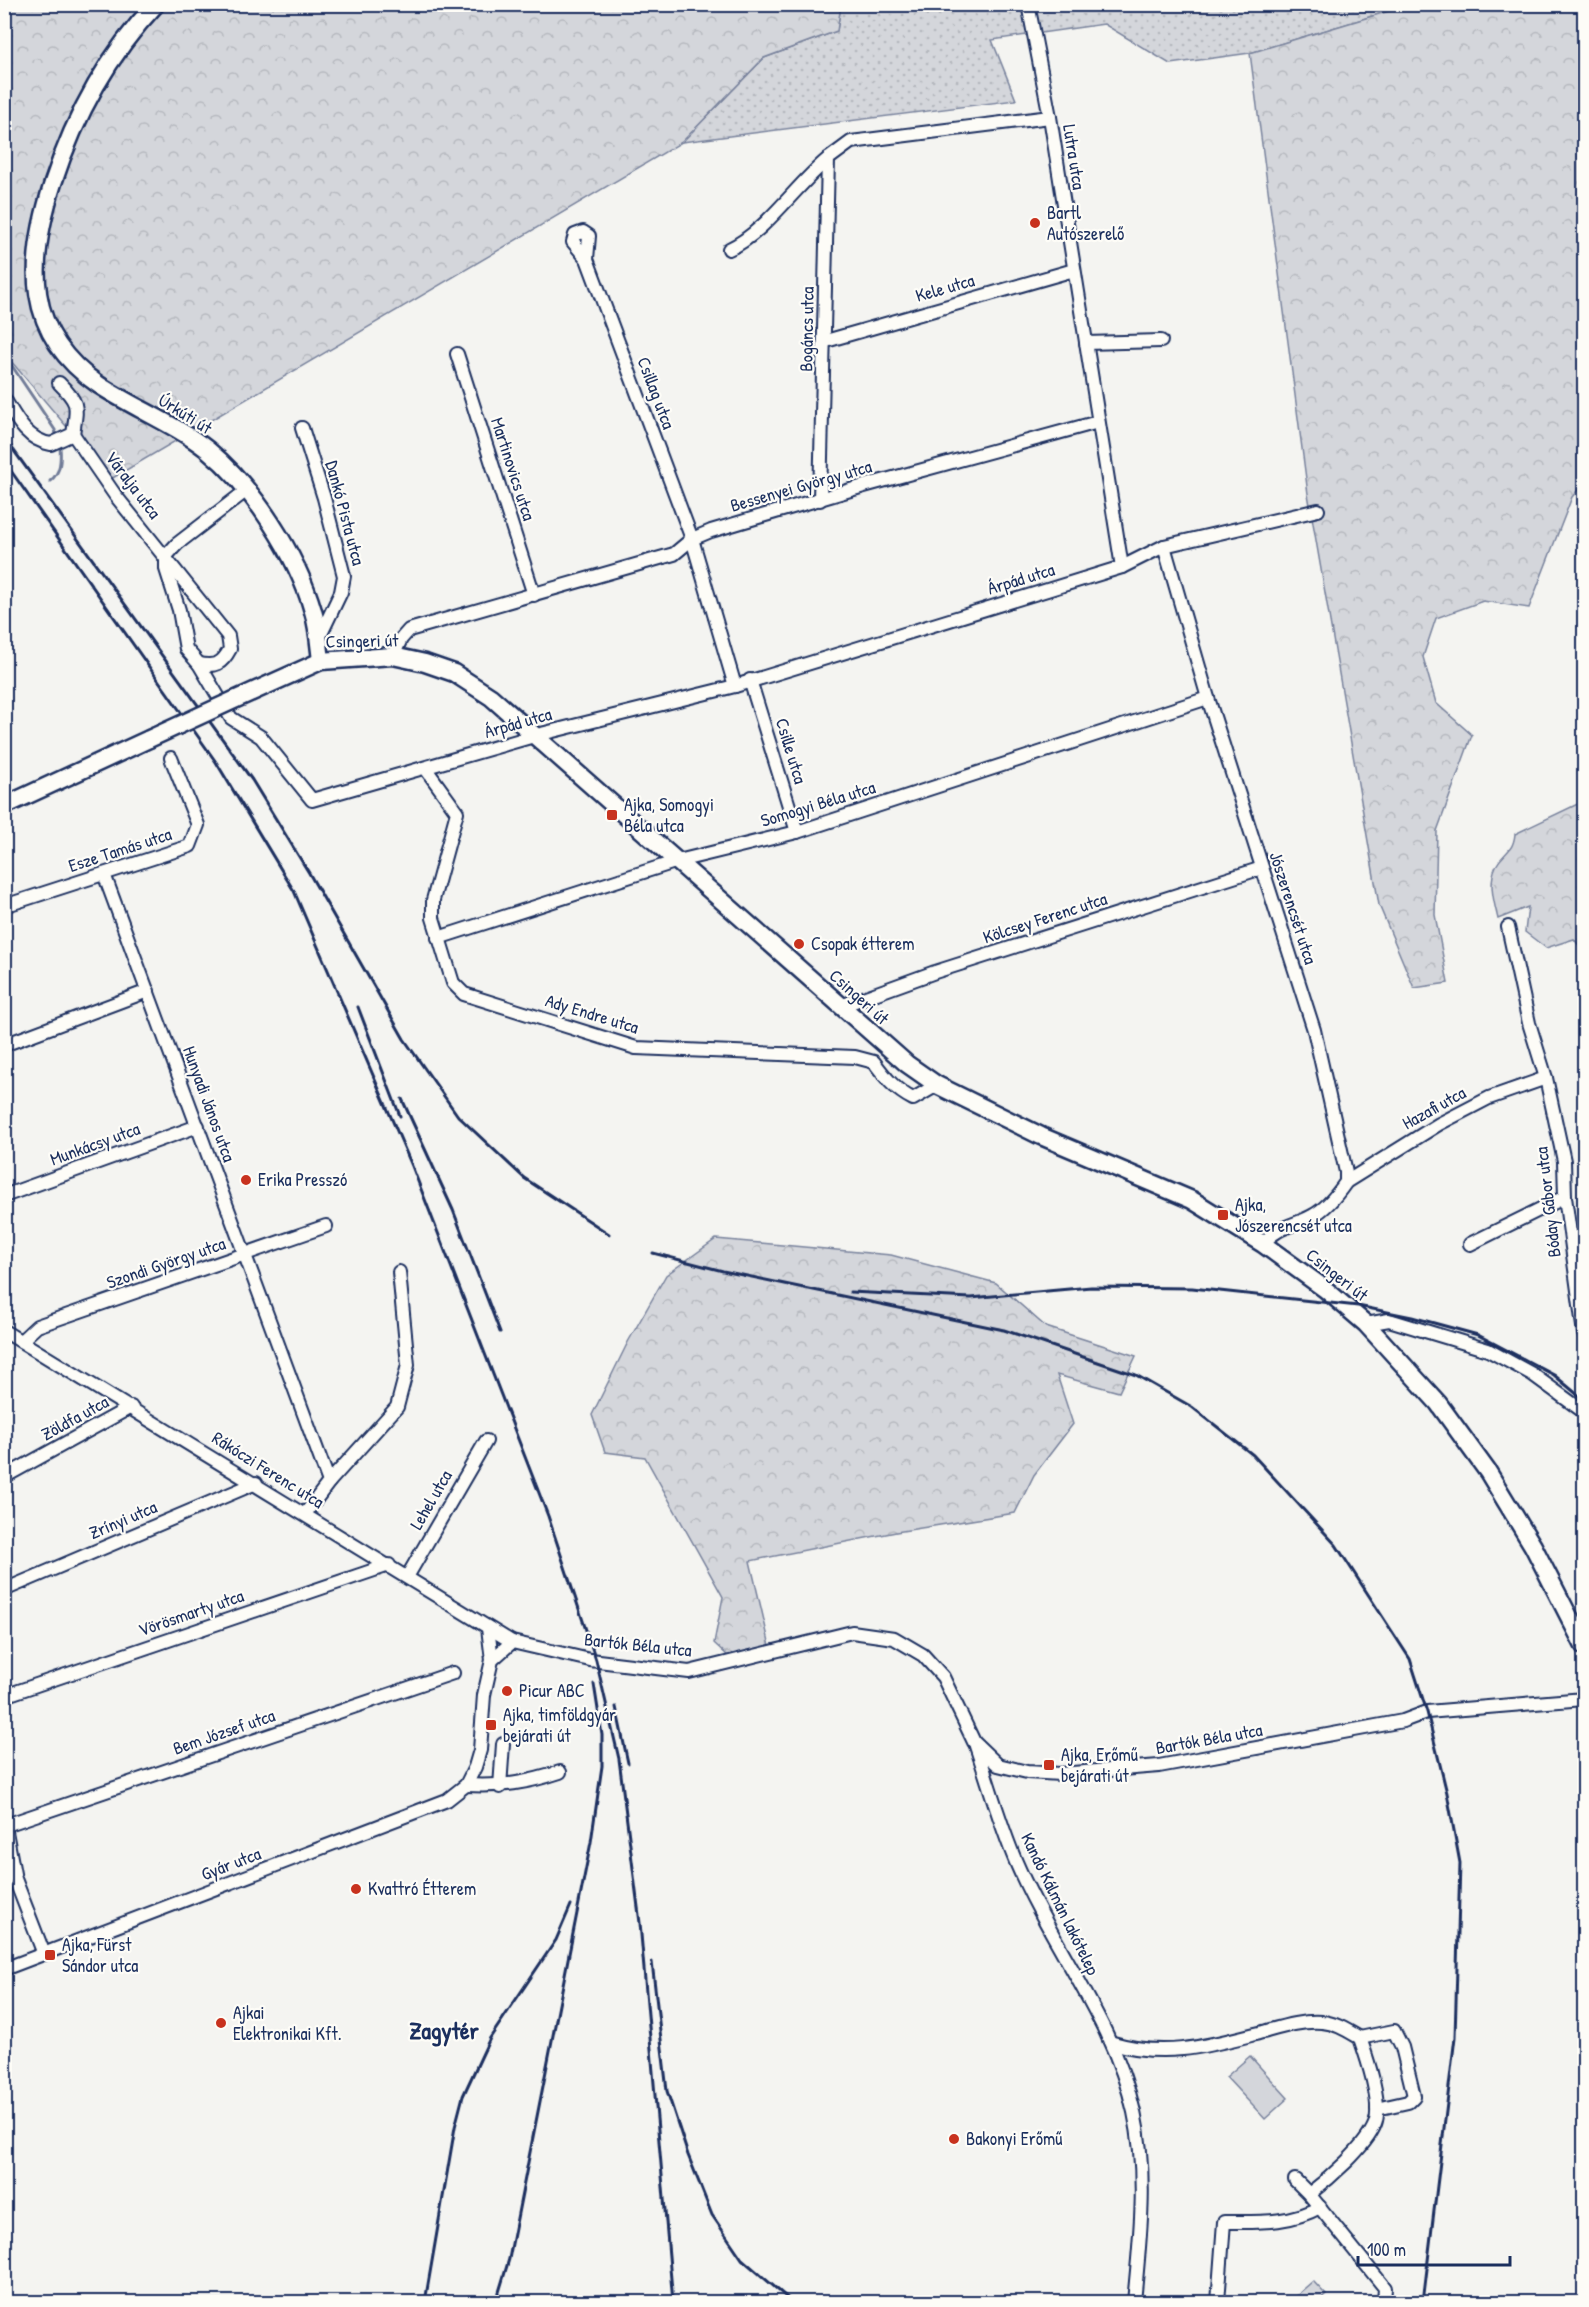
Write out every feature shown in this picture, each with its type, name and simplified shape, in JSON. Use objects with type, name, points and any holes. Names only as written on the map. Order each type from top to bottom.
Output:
[{"type":"main road","name":"Úrkúti út","points":[[156,4],[114,55],[92,88],[74,124],[43,214],[35,260],[39,306],[57,343],[83,372],[206,449],[246,490],[273,527],[302,581],[314,612],[321,661]]},
{"type":"main road","name":"Csingeri út","points":[[4,806],[321,661],[393,657],[425,663],[454,673],[491,697],[907,1064],[937,1085],[1041,1136],[1192,1200],[1263,1244],[1325,1289],[1366,1324],[1438,1403],[1488,1472],[1533,1546],[1583,1641]]},
{"type":"street","name":"Lutra utca","points":[[1028,4],[1050,117],[1098,422]]},
{"type":"street","points":[[729,249],[745,242],[808,176],[851,142],[1050,117]]},
{"type":"street","name":"Bogáncs utca","points":[[820,500],[826,341],[828,159]]},
{"type":"street","name":"Csillag utca","points":[[587,259],[692,539]]},
{"type":"street","name":"Kele utca","points":[[826,341],[1074,270]]},
{"type":"street","points":[[1086,343],[1161,341]]},
{"type":"street","name":"Martinovics utca","points":[[457,354],[534,595]]},
{"type":"street","points":[[4,398],[25,430],[34,438],[51,444],[73,434],[77,403],[59,383]]},
{"type":"street","points":[[1098,422],[1122,567]]},
{"type":"street","name":"Bessenyei György utca","points":[[393,657],[400,639],[408,630],[674,554],[692,539],[820,500],[1098,422]]},
{"type":"street","name":"Dankó Pista utca","points":[[302,428],[324,498],[344,576],[341,592],[318,639]]},
{"type":"street","name":"Váralja utca","points":[[73,434],[115,495],[228,636],[230,649],[219,664],[212,667],[199,664]]},
{"type":"street","points":[[166,556],[177,544],[246,490]]},
{"type":"street","name":"Árpád utca","points":[[312,801],[536,736],[735,686],[1122,567],[1164,546],[1318,510]]},
{"type":"street","points":[[692,539],[735,686]]},
{"type":"street","name":"Jószerencsét utca","points":[[1164,546],[1208,698],[1314,1030],[1346,1182]]},
{"type":"street","name":"Váralja utca","points":[[166,556],[166,569],[179,610],[186,649],[199,664],[231,717],[261,737],[312,801]]},
{"type":"street","name":"Csille utca","points":[[750,680],[797,832]]},
{"type":"street","name":"Somogyi Béla utca","points":[[438,938],[678,861],[797,832],[1208,698]]},
{"type":"street","name":"Esze Tamás utca","points":[[4,906],[190,846],[198,825],[171,758]]},
{"type":"street","name":"Ady Endre utca","points":[[426,769],[457,812],[433,900],[433,918],[453,983],[464,994],[636,1048],[855,1057],[874,1062],[888,1080],[913,1099],[937,1085]]},
{"type":"street","name":"Kölcsey Ferenc utca","points":[[841,1006],[935,972],[1262,868]]},
{"type":"street","name":"Hunyadi János utca","points":[[104,874],[329,1482]]},
{"type":"street","name":"Bóday Gábor utca","points":[[1508,927],[1529,1023],[1546,1078],[1564,1161],[1565,1197],[1584,1334]]},
{"type":"street","points":[[4,1045],[148,991]]},
{"type":"street","name":"Hazafi utca","points":[[1346,1182],[1439,1124],[1489,1098],[1546,1078]]},
{"type":"street","name":"Munkácsy utca","points":[[4,1196],[198,1126]]},
{"type":"street","points":[[1263,1244],[1283,1226],[1312,1216],[1332,1200],[1346,1182]]},
{"type":"street","points":[[1470,1244],[1565,1197]]},
{"type":"street","name":"Szondi György utca","points":[[10,1337],[326,1226]]},
{"type":"street","points":[[304,1514],[329,1482],[397,1407],[408,1365],[399,1272]]},
{"type":"street","points":[[1366,1324],[1389,1320],[1488,1350],[1532,1374],[1584,1412]]},
{"type":"street","name":"Rákóczi Ferenc utca","points":[[10,1337],[131,1407],[512,1642]]},
{"type":"street","name":"Zöldfa utca","points":[[4,1477],[131,1407]]},
{"type":"street","name":"Lehel utca","points":[[407,1577],[486,1441]]},
{"type":"street","name":"Zrínyi utca","points":[[4,1590],[256,1483]]},
{"type":"street","name":"Vörösmarty utca","points":[[4,1696],[389,1565]]},
{"type":"street","points":[[488,1628],[492,1660],[484,1695],[480,1750],[466,1785],[500,1787],[527,1783],[560,1772]]},
{"type":"street","name":"Bartók Béla utca","points":[[512,1642],[590,1660],[689,1672],[852,1632],[894,1638],[923,1655],[943,1677],[974,1742],[998,1765],[1027,1772],[1105,1771],[1171,1764],[1403,1721],[1427,1712],[1584,1699]]},
{"type":"street","points":[[492,1660],[512,1642]]},
{"type":"street","name":"Bem József utca","points":[[5,1823],[453,1673]]},
{"type":"street","name":"Kandó Kálmán lakótelep","points":[[974,1742],[1015,1862],[1059,1948],[1113,2043],[1134,2112],[1142,2163],[1141,2231],[1134,2302]]},
{"type":"street","points":[[500,1787],[503,1744]]},
{"type":"street","name":"Gyár utca","points":[[4,1969],[447,1800],[466,1785]]},
{"type":"street","points":[[5,1823],[10,1881],[44,1954]]},
{"type":"street","points":[[1113,2043],[1138,2051],[1167,2052],[1216,2044],[1286,2026],[1322,2022],[1336,2025],[1360,2038],[1394,2031],[1402,2047],[1413,2096],[1408,2102],[1377,2109]]},
{"type":"street","points":[[1309,2194],[1342,2167],[1376,2124],[1377,2109],[1371,2071],[1360,2038]]},
{"type":"street","points":[[1295,2180],[1320,2207],[1385,2288],[1384,2302]]},
{"type":"street","points":[[1218,2302],[1224,2222],[1278,2222],[1302,2217],[1320,2207]]},
{"type":"green space","points":[[4,5],[841,5],[837,31],[764,58],[682,142],[111,479],[5,354]]},
{"type":"green space","points":[[841,5],[1409,5],[1250,53],[1170,64],[1104,24],[992,40],[1016,100],[682,142],[764,58],[837,31]]},
{"type":"green space","points":[[1409,5],[1584,5],[1584,483],[1572,497],[1529,608],[1483,601],[1436,618],[1423,657],[1436,703],[1472,735],[1437,831],[1435,915],[1448,983],[1414,988],[1379,905],[1308,494],[1250,53]]},
{"type":"green space","points":[[1584,801],[1584,952],[1574,939],[1546,948],[1525,932],[1528,907],[1498,919],[1492,892],[1492,879],[1499,861],[1510,849],[1515,834]]},
{"type":"green space","points":[[716,1239],[891,1255],[996,1283],[1046,1327],[1136,1356],[1119,1392],[1057,1375],[1073,1424],[1034,1475],[1015,1513],[896,1532],[750,1561],[770,1646],[728,1656],[714,1643],[723,1597],[645,1457],[605,1452],[592,1415],[628,1342],[666,1275]]},
{"type":"green space","points":[[1250,2056],[1288,2098],[1265,2119],[1226,2077]]},
{"type":"green space","points":[[1313,2281],[1326,2295],[1318,2302],[1289,2302]]},
{"type":"waterway","points":[[4,354],[55,430],[57,438]]},
{"type":"waterway","points":[[50,481],[58,470],[60,447]]},
{"type":"railway","points":[[4,437],[252,780],[309,873],[404,1039],[458,1116],[524,1178],[609,1234]]},
{"type":"railway","points":[[4,461],[216,762],[294,891],[412,1166],[548,1516],[596,1660],[619,1759],[640,1923],[673,2302]]},
{"type":"railway","points":[[358,1007],[400,1116]]},
{"type":"railway","points":[[402,1099],[453,1210],[500,1332]]},
{"type":"railway","points":[[653,1253],[723,1271],[1004,1330],[1136,1375],[1192,1407],[1253,1455],[1336,1545],[1410,1659],[1427,1712],[1447,1793],[1460,1863],[1455,2037],[1423,2302]]},
{"type":"railway","points":[[850,1292],[971,1298],[1091,1287],[1192,1288],[1358,1306],[1412,1317],[1478,1335],[1554,1375],[1584,1400]]},
{"type":"railway","points":[[496,2302],[509,2259],[591,1842],[602,1766],[602,1735],[594,1684]]},
{"type":"railway","points":[[616,1707],[628,1763]]},
{"type":"railway","points":[[425,2302],[455,2127],[463,2096],[490,2038],[556,1940],[571,1905]]},
{"type":"railway","points":[[652,1962],[667,2091],[688,2155],[712,2215],[742,2259],[792,2302]]},
{"type":"place","name":"Bartl Autószerelő","points":[[1035,223]]},
{"type":"place","name":"Ajka, Somogyi Béla utca","points":[[612,815]]},
{"type":"place","name":"Csopak étterem","points":[[799,944]]},
{"type":"place","name":"Erika Presszó","points":[[246,1180]]},
{"type":"place","name":"Ajka, Jószerencsét utca","points":[[1223,1215]]},
{"type":"place","name":"Picur ABC","points":[[507,1691]]},
{"type":"place","name":"Ajka, timföldgyár bejárati út","points":[[491,1725]]},
{"type":"place","name":"Ajka, Erőmű bejárati út","points":[[1049,1765]]},
{"type":"place","name":"Kvattró Étterem","points":[[356,1889]]},
{"type":"place","name":"Ajka, Fürst Sándor utca","points":[[50,1955]]},
{"type":"place","name":"Ajkai Elektronikai Kft.","points":[[221,2023]]},
{"type":"place","name":"Bakonyi Erőmű","points":[[954,2139]]},
{"type":"district","name":"Zagytér","points":[[444,2031]]}]
